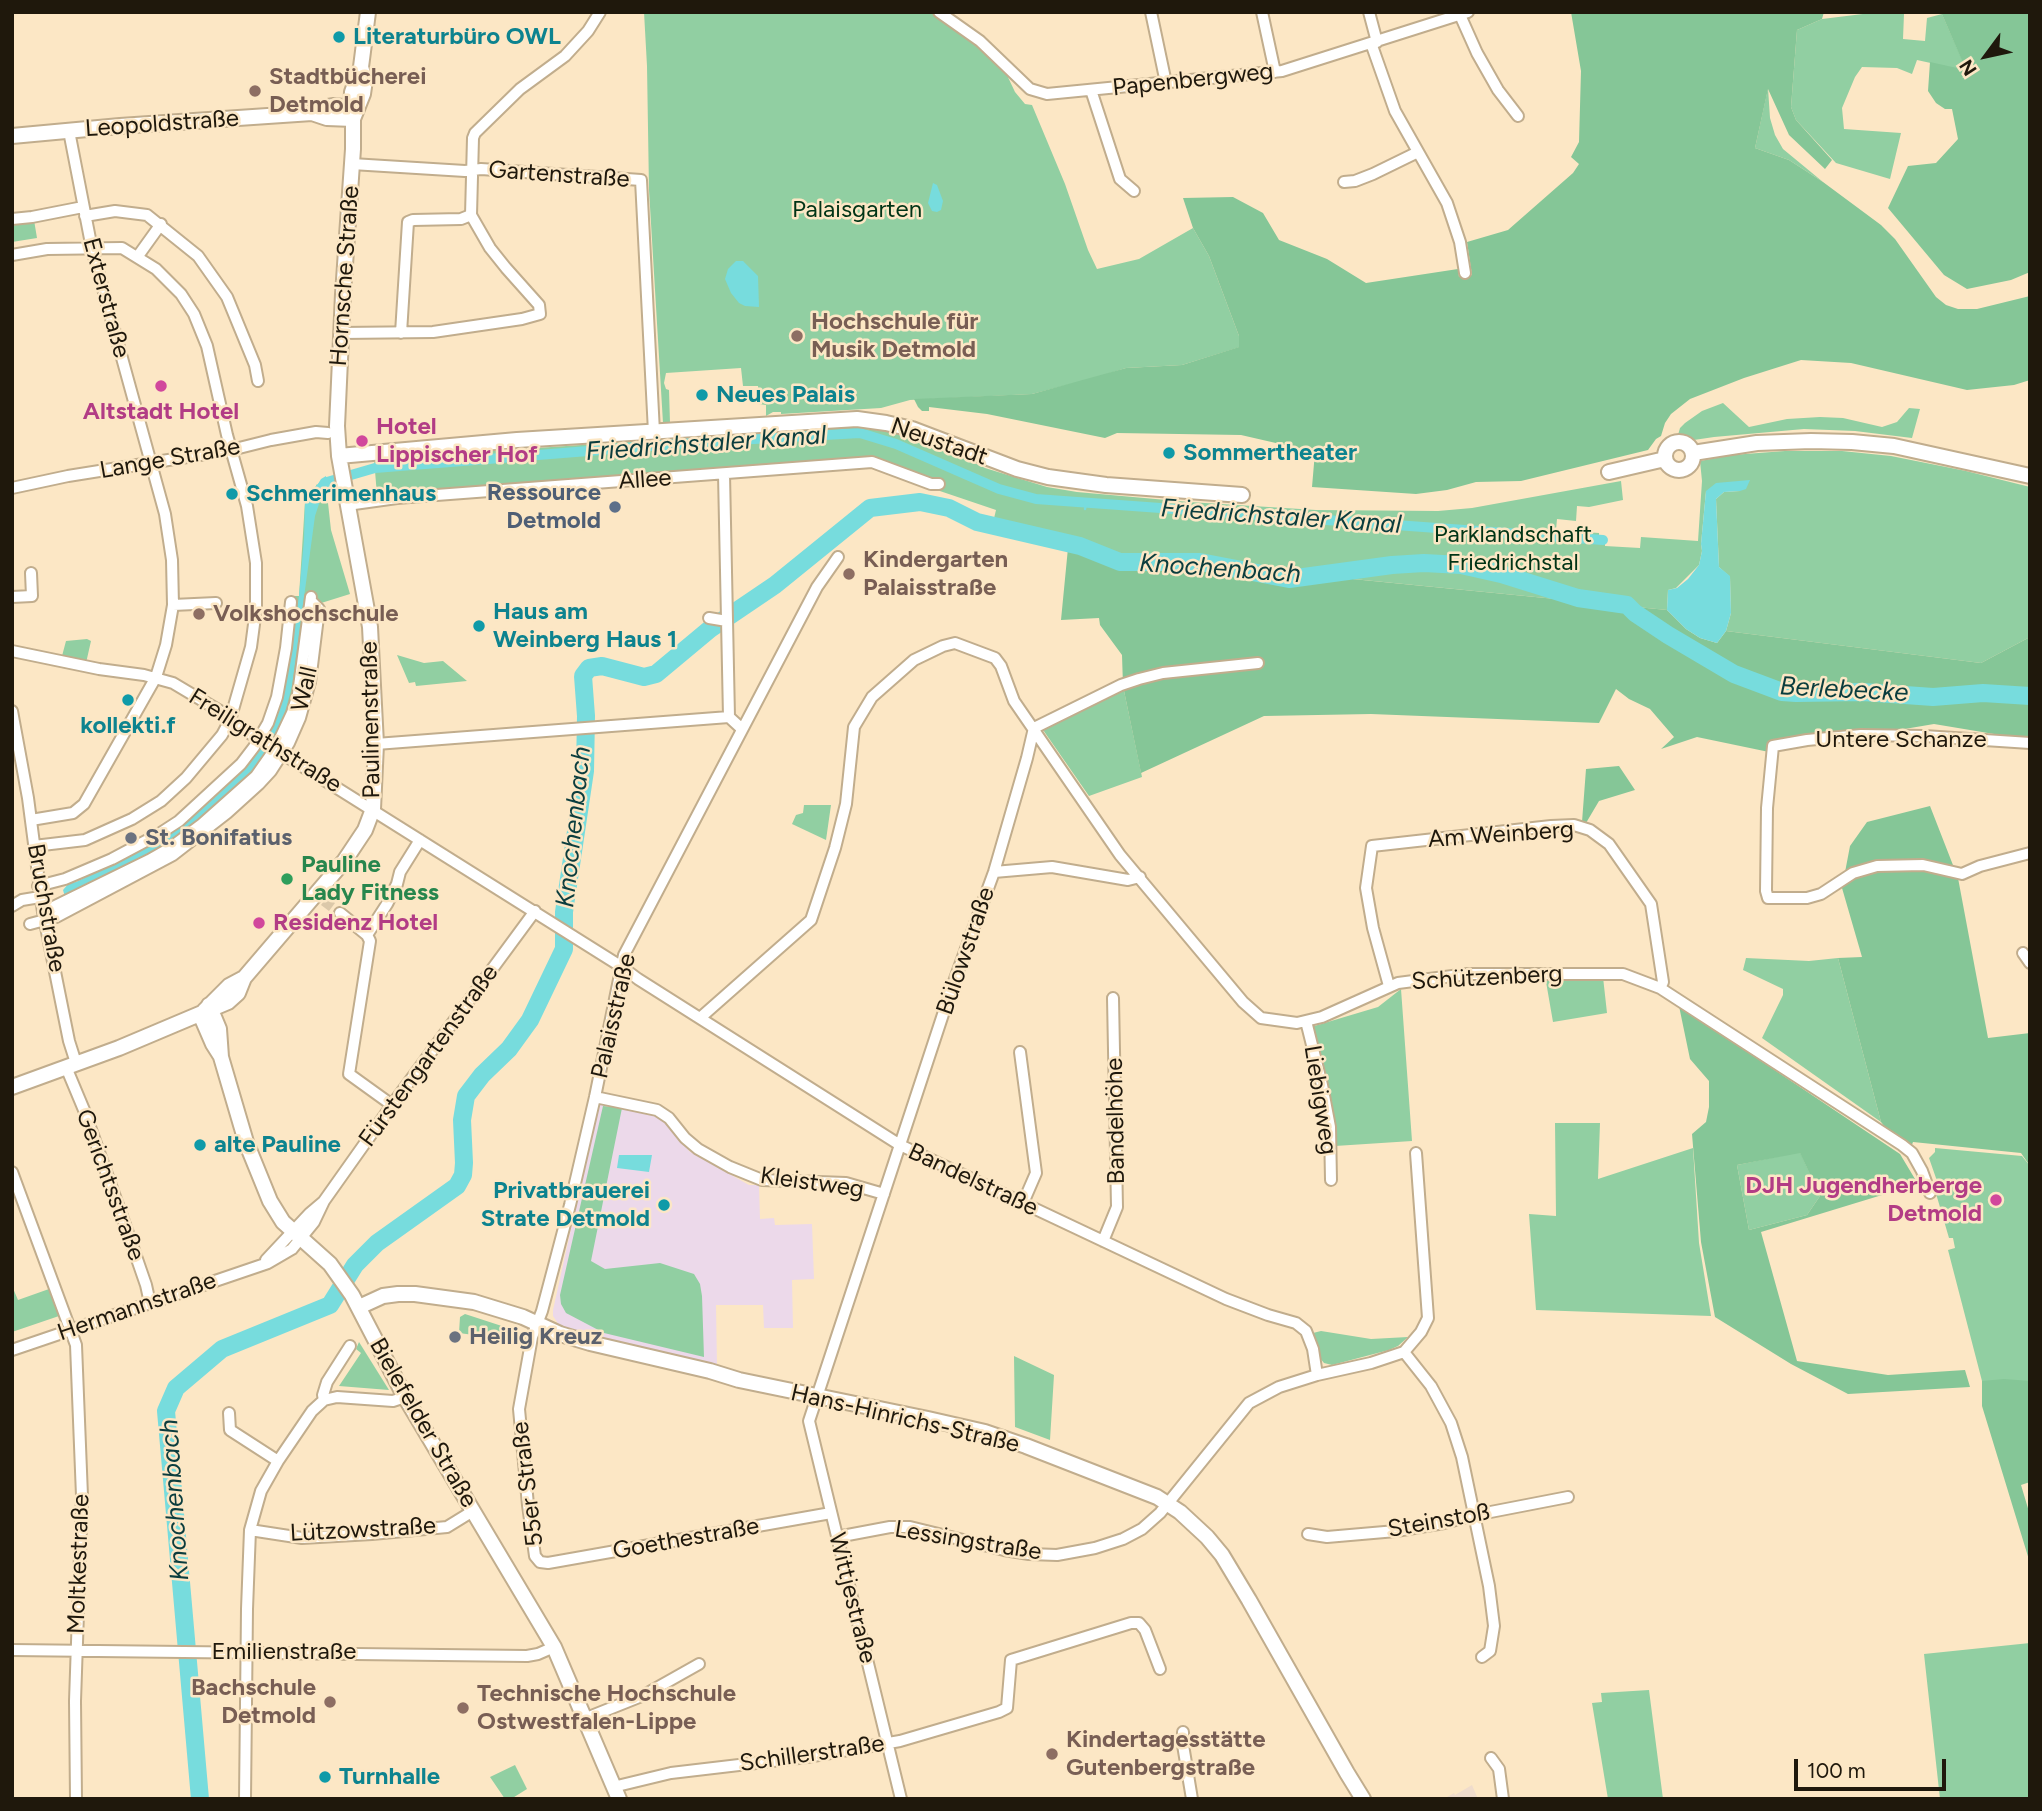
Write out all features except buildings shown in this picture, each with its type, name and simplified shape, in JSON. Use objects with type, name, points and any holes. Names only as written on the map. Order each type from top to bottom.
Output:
[{"type":"main road","name":"Hornsche Straße","points":[[347,505],[332,433],[352,164],[352,113],[363,94],[365,80],[361,67],[368,12]]},
{"type":"main road","name":"Leopoldstraße","points":[[12,136],[312,113],[327,118],[352,113]]},
{"type":"main road","name":"Neustadt","points":[[341,470],[489,442],[857,419],[912,429],[1017,469],[1048,477],[1106,485],[1242,495]]},
{"type":"main road","points":[[1609,472],[1665,459],[1666,450],[1676,442],[1685,443],[1693,453],[1757,443],[1811,440],[1894,446],[2030,476]]},
{"type":"main road","name":"Paulinenstraße","points":[[12,1087],[138,1041],[228,1002],[238,992],[244,978],[320,898],[365,830],[373,809],[376,790],[370,627],[347,505]]},
{"type":"main road","name":"Bielefelder Straße","points":[[207,1010],[220,1033],[221,1056],[246,1142],[276,1212],[339,1274],[359,1307],[405,1397],[554,1647],[616,1793]]},
{"type":"main road","name":"Hans-Hinrichs-Straße","points":[[359,1307],[390,1294],[415,1294],[474,1302],[537,1322],[560,1334],[590,1343],[739,1380],[985,1432],[1168,1503],[1207,1537],[1222,1555],[1363,1799]]},
{"type":"street","points":[[341,333],[433,332],[540,314],[539,305],[506,268],[471,215],[473,138],[520,89],[565,55],[588,31],[600,12]]},
{"type":"street","points":[[1151,12],[1166,83]]},
{"type":"street","points":[[1262,12],[1275,72]]},
{"type":"street","points":[[1368,12],[1374,43],[1395,111],[1447,202],[1460,242],[1465,273]]},
{"type":"street","name":"Papenbergweg","points":[[946,14],[980,41],[1030,89],[1047,94],[1275,72],[1306,65],[1464,14]]},
{"type":"street","points":[[1464,14],[1477,53],[1498,90],[1518,116]]},
{"type":"street","points":[[1091,90],[1120,179],[1134,191]]},
{"type":"street","name":"Exterstraße","points":[[31,820],[76,811],[84,804],[156,677],[166,645],[173,606],[172,560],[166,514],[92,249],[69,131]]},
{"type":"street","points":[[1344,182],[1382,171],[1418,152]]},
{"type":"street","name":"Gartenstraße","points":[[352,164],[641,180],[654,432]]},
{"type":"street","points":[[12,219],[84,211],[147,215],[199,257],[227,297],[255,365],[258,381]]},
{"type":"street","points":[[401,333],[408,222],[461,219],[471,215]]},
{"type":"street","points":[[138,257],[160,224]]},
{"type":"street","points":[[12,255],[47,249],[122,248],[156,269],[181,294],[194,314],[207,346],[255,547],[256,610],[251,647],[230,720],[222,734],[186,778],[161,801],[132,819],[85,840],[39,845]]},
{"type":"street","name":"Lange Straße","points":[[12,488],[68,476],[231,450],[316,432],[332,433]]},
{"type":"street","name":"Allee","points":[[347,505],[397,498],[872,462],[931,484],[939,484]]},
{"type":"street","points":[[724,474],[729,717],[742,729]]},
{"type":"street","name":"Palaisstraße","points":[[537,1322],[570,1205],[624,955],[817,587],[838,557]]},
{"type":"street","points":[[12,597],[32,596],[31,572]]},
{"type":"street","name":"Wall","points":[[30,924],[143,873],[227,813],[259,784],[270,746],[289,743],[300,718],[310,682],[319,609],[311,598]]},
{"type":"street","points":[[12,905],[39,887],[65,880],[159,834],[179,821],[241,764],[270,746],[268,723],[277,697],[291,602]]},
{"type":"street","points":[[173,606],[216,603]]},
{"type":"street","points":[[709,618],[727,622]]},
{"type":"street","name":"Schützenberg","points":[[700,1018],[811,920],[835,848],[846,804],[854,727],[872,697],[914,660],[956,643],[995,657],[1006,676],[1014,701],[1120,855],[1251,1010],[1261,1018],[1297,1023],[1322,1017],[1398,983],[1468,974],[1623,974],[1660,988],[1902,1145],[1912,1153],[1930,1193]]},
{"type":"street","name":"Freiligrathstraße","points":[[12,651],[99,669],[156,677],[173,683],[622,967]]},
{"type":"street","points":[[1034,728],[1121,685],[1139,679],[1163,673],[1258,663]]},
{"type":"street","name":"Bruchstraße","points":[[12,711],[31,820],[39,845],[39,887],[69,1041],[71,1065]]},
{"type":"street","points":[[376,744],[729,717]]},
{"type":"street","name":"Bülowstraße","points":[[815,1397],[951,990],[994,873],[1034,728]]},
{"type":"street","name":"Untere Schanze","points":[[2030,743],[1861,735],[1773,746],[1767,808],[1766,891],[1768,898],[1807,898],[1821,894],[1853,873],[1878,866],[1923,865],[1962,874],[1980,866],[2030,853]]},
{"type":"street","name":"Am Weinberg","points":[[1389,986],[1373,928],[1366,888],[1372,846],[1574,825],[1590,830],[1609,845],[1651,904],[1663,982],[1660,988]]},
{"type":"street","points":[[367,935],[387,904],[400,872],[420,840]]},
{"type":"street","points":[[994,873],[1052,867],[1128,880],[1140,877]]},
{"type":"street","name":"Fürstengartenstraße","points":[[298,1236],[317,1217],[324,1200],[535,911]]},
{"type":"street","points":[[340,913],[367,935],[370,941],[349,1074],[392,1105]]},
{"type":"street","points":[[2023,953],[2030,963]]},
{"type":"street","name":"Bandelstraße","points":[[622,967],[900,1144],[1226,1299],[1296,1323],[1306,1332],[1313,1349],[1317,1375]]},
{"type":"street","name":"Bandelhöhe","points":[[1102,1241],[1117,1207],[1114,998]]},
{"type":"street","name":"Liebigweg","points":[[1306,1021],[1330,1127],[1331,1180]]},
{"type":"street","points":[[1020,1052],[1036,1173],[1023,1203]]},
{"type":"street","name":"Gerichtsstraße","points":[[71,1065],[84,1111],[150,1303]]},
{"type":"street","name":"Kleistweg","points":[[595,1097],[657,1110],[669,1118],[698,1149],[730,1167],[762,1180],[846,1183],[884,1194]]},
{"type":"street","points":[[1416,1153],[1428,1318],[1421,1332],[1404,1352],[1431,1386],[1451,1423],[1462,1457],[1489,1586],[1494,1626],[1490,1651],[1482,1657]]},
{"type":"street","name":"Moltkestraße","points":[[12,1172],[76,1345],[82,1496],[76,1650],[76,1799]]},
{"type":"street","name":"Hermannstraße","points":[[12,1350],[274,1261],[286,1254],[298,1236]]},
{"type":"street","name":"55er Straße","points":[[537,1322],[519,1409],[535,1556],[540,1562]]},
{"type":"street","points":[[324,1400],[327,1382],[350,1346]]},
{"type":"street","name":"Lessingstraße","points":[[838,1536],[890,1527],[910,1527],[1004,1550],[1057,1555],[1095,1548],[1123,1539],[1153,1521],[1249,1403],[1279,1387],[1404,1352]]},
{"type":"street","points":[[245,1799],[250,1530],[261,1491],[316,1406],[324,1400],[337,1397],[393,1401],[405,1397]]},
{"type":"street","name":"Wittjestraße","points":[[815,1397],[809,1421],[901,1799]]},
{"type":"street","points":[[229,1413],[230,1430],[278,1461]]},
{"type":"street","name":"Steinstoß","points":[[1308,1535],[1327,1537],[1396,1531],[1569,1497]]},
{"type":"street","name":"Lützowstraße","points":[[250,1530],[302,1538],[372,1534],[447,1527],[473,1511]]},
{"type":"street","name":"Goethestraße","points":[[540,1562],[548,1563],[831,1513]]},
{"type":"street","name":"Schillerstraße","points":[[616,1793],[671,1773],[807,1757],[887,1744],[990,1715],[1007,1708],[1011,1660],[1131,1623],[1139,1623],[1144,1630],[1160,1669]]},
{"type":"street","name":"Emilienstraße","points":[[12,1650],[527,1656],[554,1647]]},
{"type":"street","points":[[584,1719],[644,1695],[699,1664]]},
{"type":"street","points":[[1183,1732],[1192,1799]]},
{"type":"street","points":[[1491,1758],[1499,1769],[1503,1799]]},
{"type":"shaded area","name":"Privatbrauerei Strate Detmold","points":[[599,1103],[660,1116],[669,1122],[689,1151],[749,1185],[759,1185],[760,1219],[774,1218],[775,1225],[812,1224],[814,1279],[792,1280],[793,1328],[764,1328],[763,1305],[716,1305],[717,1367],[562,1328],[559,1325],[553,1316],[553,1310]]},
{"type":"shaded area","points":[[1472,1785],[1478,1799],[1447,1799],[1454,1793],[1455,1795]]},
{"type":"green space","name":"Palaisgarten","points":[[644,12],[930,12],[975,43],[1006,73],[1015,92],[1025,104],[1032,105],[1097,269],[1139,259],[1193,228],[1209,256],[1239,336],[1240,347],[1182,365],[1126,368],[1032,394],[910,400],[881,408],[781,414],[773,412],[766,416],[766,405],[759,404],[758,386],[743,386],[741,368],[666,373],[664,383],[669,390],[670,423],[663,423],[649,190]]},
{"type":"green space","points":[[1571,12],[1824,12],[1822,19],[1797,30],[1791,107],[1796,120],[1832,160],[1825,169],[1789,135],[1768,89],[1755,148],[1789,160],[1881,225],[1895,239],[1936,297],[1946,305],[1958,309],[1977,309],[2030,296],[2030,380],[2014,385],[1967,390],[1851,363],[1801,360],[1690,399],[1671,414],[1661,436],[1648,450],[1521,481],[1476,482],[1447,490],[1416,494],[1312,487],[1315,452],[1241,435],[1117,433],[1105,438],[987,414],[929,407],[929,411],[922,411],[918,407],[914,399],[1032,394],[1126,368],[1182,365],[1239,347],[1239,336],[1209,256],[1193,228],[1183,198],[1233,197],[1263,213],[1279,240],[1327,259],[1366,283],[1458,269],[1459,277],[1472,275],[1467,242],[1508,230],[1573,173],[1579,164],[1571,157],[1579,142],[1581,71]]},
{"type":"green space","points":[[1879,12],[1904,14],[1903,39],[1925,41],[1927,18],[1942,14],[1967,71],[1917,60],[1912,74],[1897,68],[1862,67],[1842,108],[1844,129],[1901,133],[1890,179],[1836,163],[1796,120],[1791,107],[1797,30],[1822,19]]},
{"type":"green space","points":[[1941,12],[2030,12],[2030,272],[2011,280],[1967,289],[1944,275],[1888,208],[1908,166],[1936,163],[1958,139],[1952,109],[1945,109],[1936,103],[1928,91],[1930,62],[1966,70]]},
{"type":"green space","points":[[1768,88],[1770,118],[1783,149],[1823,182],[1789,160],[1755,148]]},
{"type":"green space","points":[[34,220],[37,238],[12,242],[12,221]]},
{"type":"green space","points":[[1723,403],[1749,427],[1787,419],[1820,417],[1843,418],[1882,427],[1897,422],[1909,408],[1920,409],[1912,438],[1855,431],[1804,429],[1687,441],[1678,435],[1685,423],[1702,411]]},
{"type":"green space","name":"Parklandschaft Friedrichstal","points":[[847,427],[911,436],[985,468],[1047,487],[1189,502],[1316,510],[1438,511],[1472,508],[1621,481],[1623,500],[1589,507],[1577,506],[1576,521],[1557,519],[1556,530],[1599,533],[1599,537],[1605,538],[1605,546],[1640,548],[1641,537],[1698,541],[1702,481],[1700,461],[1732,455],[1785,451],[1842,451],[1891,456],[2030,487],[2030,637],[1981,663],[1726,631],[1731,613],[1730,577],[1719,567],[1716,499],[1724,492],[1740,491],[1706,491],[1699,565],[1676,588],[1668,590],[1667,610],[1181,562],[1179,571],[1174,571],[1119,556],[1055,548],[991,531],[996,510],[931,488],[871,463],[377,495],[374,459]]},
{"type":"green space","points":[[317,484],[328,503],[331,530],[350,594],[318,604],[297,716],[266,731],[291,628],[294,596],[299,596],[305,502]]},
{"type":"green space","points":[[1068,548],[1173,562],[1175,571],[1179,571],[1180,562],[1667,610],[1686,629],[1700,638],[1717,643],[1726,631],[1981,663],[2030,637],[2030,740],[1934,724],[1769,752],[1697,737],[1661,749],[1674,737],[1650,709],[1616,689],[1599,723],[1371,714],[1264,716],[1141,773],[1123,686],[1122,655],[1100,625],[1099,618],[1061,620]]},
{"type":"green space","points":[[66,641],[91,641],[86,663],[62,656]]},
{"type":"green space","points":[[397,655],[424,663],[443,661],[467,681],[416,686],[415,682],[409,683]]},
{"type":"green space","points":[[1123,686],[1142,777],[1089,796],[1041,727]]},
{"type":"green space","points":[[1619,766],[1635,790],[1599,801],[1586,823],[1582,822],[1586,769]]},
{"type":"green space","points":[[804,805],[831,805],[826,840],[792,824],[796,815],[803,813]]},
{"type":"green space","points":[[1930,806],[1958,878],[1988,1038],[2030,1033],[2030,1166],[2021,1153],[1913,1142],[1908,1155],[1881,1122],[1838,958],[1862,957],[1842,888],[1850,846],[1867,822]]},
{"type":"green space","points":[[1746,958],[1809,961],[1838,958],[1881,1122],[1762,1038],[1783,995],[1783,989],[1743,970]]},
{"type":"green space","points":[[1545,976],[1603,977],[1607,1013],[1553,1022]]},
{"type":"green space","points":[[1401,989],[1412,1141],[1335,1146],[1311,1027],[1378,1007]]},
{"type":"green space","points":[[1679,1006],[1900,1154],[1918,1184],[1761,1232],[1797,1361],[1888,1375],[1965,1370],[1970,1387],[1848,1394],[1791,1364],[1715,1317],[1701,1242],[1692,1134],[1706,1122],[1709,1081],[1690,1059]],"holes":[[[1800,1153],[1820,1196],[1807,1215],[1749,1230],[1737,1165]]]},
{"type":"green space","points":[[603,1106],[622,1108],[591,1261],[605,1269],[660,1263],[694,1274],[700,1284],[702,1296],[704,1357],[604,1333],[566,1313],[561,1304],[560,1295]]},
{"type":"green space","points":[[1555,1123],[1600,1123],[1598,1179],[1693,1148],[1699,1243],[1711,1316],[1536,1310],[1529,1214],[1556,1216]]},
{"type":"green space","points":[[1935,1148],[2022,1156],[2030,1166],[2030,1381],[1982,1381],[1948,1250],[1955,1248],[1953,1238],[1949,1238],[1930,1183],[1937,1181],[1929,1158]]},
{"type":"green space","points":[[1800,1152],[1820,1196],[1807,1215],[1749,1230],[1737,1165]]},
{"type":"green space","points":[[12,1286],[18,1300],[49,1289],[59,1316],[12,1332]]},
{"type":"green space","points":[[465,1314],[511,1329],[510,1340],[459,1333],[460,1317]]},
{"type":"green space","points":[[1321,1331],[1371,1339],[1408,1337],[1389,1350],[1332,1365],[1324,1363],[1319,1357],[1313,1333]]},
{"type":"green space","points":[[359,1342],[389,1390],[339,1386],[361,1353],[356,1349]]},
{"type":"green space","points":[[1014,1356],[1054,1375],[1050,1440],[1015,1427]]},
{"type":"green space","points":[[1982,1381],[2030,1381],[2030,1482],[2021,1485],[2030,1515],[2030,1563],[1982,1406]]},
{"type":"green space","points":[[2030,1643],[2030,1799],[1940,1799],[1924,1654]]},
{"type":"green space","points":[[1649,1690],[1663,1799],[1608,1799],[1592,1703],[1602,1702],[1601,1693]]},
{"type":"green space","points":[[515,1765],[527,1789],[511,1799],[505,1799],[490,1777]]},
{"type":"water","points":[[933,183],[937,185],[943,201],[941,210],[937,212],[932,211],[928,203]]},
{"type":"water","points":[[736,261],[743,261],[758,276],[759,307],[739,303],[731,293],[725,279],[728,269]]},
{"type":"water","points":[[326,476],[327,489],[322,495],[315,516],[292,686],[278,739],[268,733],[281,701],[288,671],[299,596],[305,502]]},
{"type":"water","points":[[1750,480],[1746,489],[1724,492],[1716,499],[1719,567],[1730,576],[1731,613],[1726,631],[1717,643],[1700,638],[1686,629],[1667,610],[1668,590],[1677,588],[1699,565],[1706,491],[1716,483]]},
{"type":"water","points":[[257,749],[267,755],[206,815],[157,850],[65,897],[63,890],[69,883],[150,846],[199,811],[244,770]]},
{"type":"water","points":[[619,1155],[652,1155],[649,1172],[617,1168]]},
{"type":"waterway","name":"Friedrichstaler Kanal","points":[[318,491],[327,482],[375,468],[701,442],[860,433],[896,444],[999,489],[1036,499],[1603,540]]},
{"type":"waterway","name":"Knochenbach","points":[[200,1799],[166,1411],[176,1388],[222,1349],[330,1305],[355,1265],[377,1243],[457,1186],[463,1175],[462,1120],[466,1096],[482,1075],[509,1049],[530,1020],[564,949],[564,912],[585,771],[586,716],[583,676],[589,668],[602,666],[644,677],[656,674],[710,629],[775,585],[870,508],[920,502],[949,508],[977,522],[1080,546],[1120,562],[1200,562],[1289,579],[1392,565],[1461,565],[1501,574],[1578,598],[1627,605],[1668,635],[1734,674],[1782,692],[1863,692],[1933,697],[1983,693],[2030,696]]},
{"type":"waterway","name":"Friedrichstaler Kanal","points":[[1085,509],[1086,504]]},
{"type":"waterway","name":"Friedrichstaler Kanal","points":[[255,764],[278,723]]},
{"type":"tunnel","points":[[324,901],[340,913]]},
{"type":"place","name":"Literaturbüro OWL","points":[[339,37]]},
{"type":"place","name":"Stadtbücherei Detmold","points":[[255,91]]},
{"type":"place","name":"Hochschule für Musik Detmold","points":[[797,336]]},
{"type":"place","name":"Altstadt Hotel","points":[[161,386]]},
{"type":"place","name":"Neues Palais","points":[[702,395]]},
{"type":"place","name":"Hotel Lippischer Hof","points":[[362,441]]},
{"type":"place","name":"Sommertheater","points":[[1169,453]]},
{"type":"place","name":"Schmerimenhaus","points":[[232,494]]},
{"type":"place","name":"Ressource Detmold","points":[[615,507]]},
{"type":"place","name":"Kindergarten Palaisstraße","points":[[849,574]]},
{"type":"place","name":"Volkshochschule","points":[[199,614]]},
{"type":"place","name":"Haus am Weinberg Haus 1","points":[[479,626]]},
{"type":"place","name":"kollekti.f","points":[[128,700]]},
{"type":"place","name":"St. Bonifatius","points":[[131,838]]},
{"type":"place","name":"Pauline Lady Fitness","points":[[287,879]]},
{"type":"place","name":"Residenz Hotel","points":[[259,923]]},
{"type":"place","name":"alte Pauline","points":[[200,1145]]},
{"type":"place","name":"DJH Jugendherberge Detmold","points":[[1996,1200]]},
{"type":"place","name":"Privatbrauerei Strate Detmold","points":[[664,1205]]},
{"type":"place","name":"Heilig Kreuz","points":[[455,1337]]},
{"type":"place","name":"Bachschule Detmold","points":[[330,1702]]},
{"type":"place","name":"Technische Hochschule Ostwestfalen-Lippe","points":[[463,1708]]},
{"type":"place","name":"Kindertagesstätte Gutenbergstraße","points":[[1052,1754]]},
{"type":"place","name":"Turnhalle","points":[[325,1777]]},
{"type":"water label","name":"Berlebecke","points":[[1844,690]]}]
